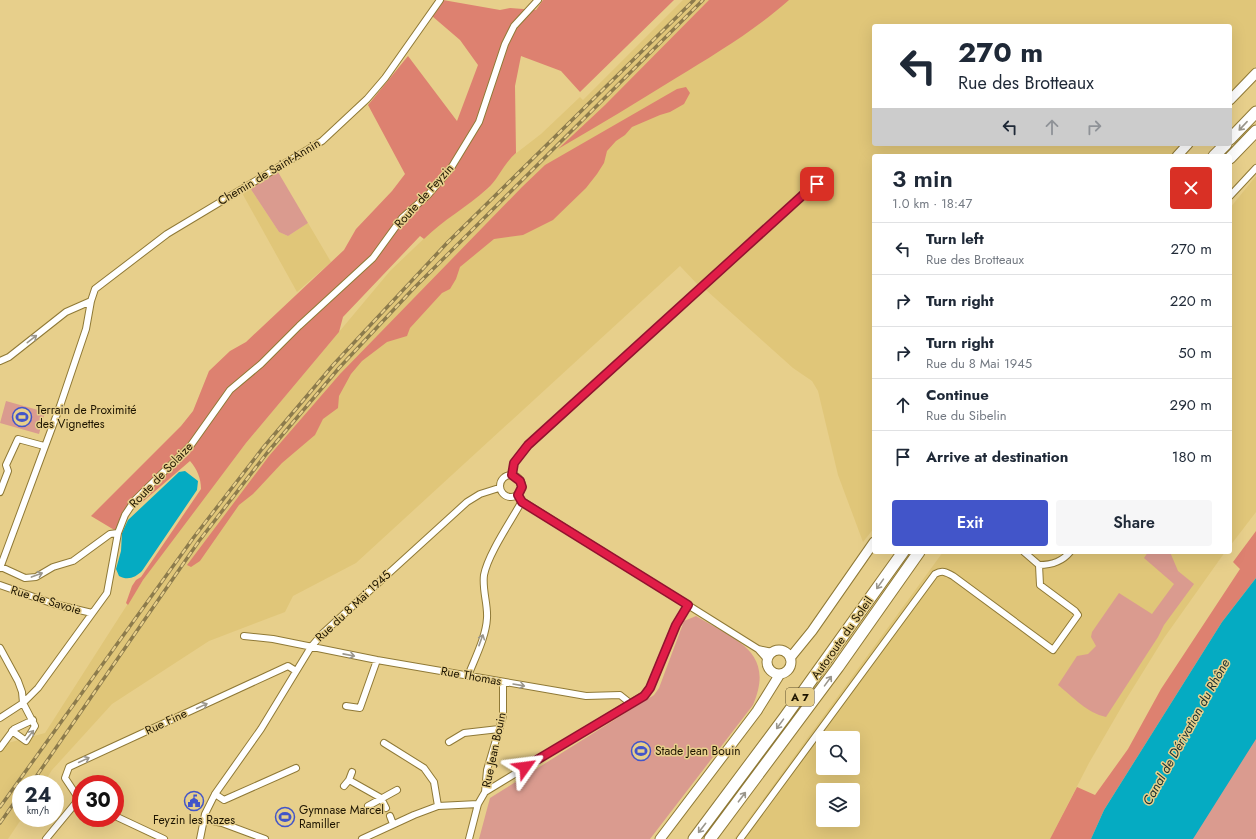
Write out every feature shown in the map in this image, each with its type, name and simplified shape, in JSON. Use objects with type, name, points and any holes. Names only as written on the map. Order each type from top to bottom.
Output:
[{"type":"highway","points":[[1232,137],[1256,112]]},
{"type":"highway","points":[[1232,156],[1256,131]]},
{"type":"highway","points":[[1216,154],[1224,146]]},
{"type":"highway","name":"Autoroute du Soleil","points":[[694,839],[785,717],[902,554]]},
{"type":"highway","name":"Autoroute du Soleil","points":[[710,839],[833,674],[918,554]]},
{"type":"main road","points":[[1232,98],[1256,73]]},
{"type":"main road","points":[[1179,154],[1186,146]]},
{"type":"main road","points":[[660,839],[757,711],[780,674],[789,669],[790,658],[807,638],[872,545]]},
{"type":"main road","points":[[766,697],[769,656],[784,651],[807,638]]},
{"type":"main road","points":[[784,651],[790,658]]},
{"type":"main road","points":[[769,670],[780,674]]},
{"type":"street","name":"Chemin de Saint-Annin","points":[[91,301],[95,289],[167,234],[322,141],[367,99],[440,0]]},
{"type":"street","name":"Route de Feyzin","points":[[247,375],[261,364],[299,326],[373,258],[402,218],[428,195],[451,168],[479,122],[505,44],[514,26],[538,0]]},
{"type":"street","points":[[1232,194],[1256,168]]},
{"type":"street","points":[[512,475],[514,463],[528,445],[804,194],[817,184]]},
{"type":"street","points":[[0,361],[9,357],[66,312],[91,301]]},
{"type":"street","points":[[91,301],[86,329],[0,568],[25,578],[36,577],[53,567],[73,561],[110,534],[118,533]]},
{"type":"street","name":"Route de Solaize","points":[[0,718],[23,703],[38,688],[107,593],[118,533],[125,515],[135,500],[187,450],[230,390],[247,375]]},
{"type":"street","points":[[0,492],[8,471],[6,465],[18,439],[44,446]]},
{"type":"street","points":[[512,475],[518,478],[522,484],[518,495],[511,498],[505,496],[500,488],[503,479],[512,475]]},
{"type":"street","name":"Rue du 8 Mai 1945","points":[[200,839],[204,819],[215,794],[261,729],[311,647],[322,634],[467,502],[480,494],[500,488]]},
{"type":"street","points":[[518,495],[522,502],[769,656]]},
{"type":"street","points":[[468,676],[484,632],[487,618],[484,574],[522,502]]},
{"type":"street","points":[[1026,554],[1039,565],[1052,565],[1065,558],[1068,554]]},
{"type":"street","points":[[740,839],[935,574],[940,571],[953,576],[1053,650],[1078,616],[1075,611],[1040,585],[1039,565]]},
{"type":"street","name":"Rue de Savoie","points":[[0,585],[54,604],[92,614]]},
{"type":"street","points":[[485,792],[630,703],[644,696],[650,688],[676,625],[688,605]]},
{"type":"street","name":"Rue Thomas","points":[[244,636],[272,639],[377,660],[586,696],[620,695],[630,703]]},
{"type":"street","points":[[0,648],[18,681],[22,692],[23,703],[36,727],[26,741],[12,731]]},
{"type":"street","points":[[346,706],[360,708],[377,660]]},
{"type":"street","name":"Rue Fine","points":[[72,788],[65,778],[69,767],[288,666],[296,671]]},
{"type":"street","name":"Rue Jean Bouin","points":[[469,839],[478,804],[485,792],[487,770],[503,716],[503,682]]},
{"type":"street","points":[[0,748],[12,731],[33,720]]},
{"type":"street","points":[[449,742],[464,733],[499,729]]},
{"type":"street","points":[[384,743],[424,768],[434,782],[438,806]]},
{"type":"street","points":[[215,794],[224,800],[296,768]]},
{"type":"street","points":[[344,786],[349,780],[352,772]]},
{"type":"street","points":[[349,780],[381,798],[386,808]]},
{"type":"street","points":[[368,806],[397,790]]},
{"type":"street","points":[[362,839],[393,824],[438,806],[478,804]]},
{"type":"street","points":[[46,839],[72,808]]},
{"type":"street","points":[[390,816],[393,824]]},
{"type":"street","points":[[204,819],[222,823],[265,839]]},
{"type":"street","points":[[124,820],[164,839]]},
{"type":"shaded area","points":[[443,0],[500,10],[510,8],[536,10],[543,0],[674,0],[580,92],[561,71],[521,56],[515,86],[516,153],[511,157],[487,189],[424,239],[420,236],[343,317],[339,332],[246,443],[143,580],[128,605],[126,603],[132,586],[136,580],[141,577],[201,489],[195,467],[190,461],[139,505],[123,511],[116,531],[91,516],[181,426],[193,411],[209,371],[230,351],[246,342],[344,250],[356,229],[392,191],[405,174],[368,105],[408,56],[457,121],[478,65],[460,40],[432,16]]},
{"type":"shaded area","points":[[683,0],[1256,0],[1256,66],[1232,91],[1232,24],[872,24],[872,146],[1179,146],[1172,154],[872,154],[872,531],[863,542],[838,475],[818,391],[812,381],[793,368],[706,290],[699,286],[680,266],[356,563],[293,596],[285,612],[209,641],[112,704],[49,775],[12,775],[12,827],[16,827],[8,839],[0,839],[0,743],[4,744],[45,733],[143,580],[198,505],[246,443],[390,271],[435,228],[489,188],[506,161],[541,134],[580,97],[583,100]]},
{"type":"shaded area","points":[[709,0],[789,0],[762,22],[720,51],[558,149],[605,105]]},
{"type":"shaded area","points":[[686,87],[690,93],[684,104],[670,112],[632,127],[625,135],[616,141],[607,151],[604,163],[586,188],[553,220],[523,235],[494,239],[460,267],[456,279],[450,289],[442,293],[410,328],[407,336],[387,342],[362,361],[351,374],[339,396],[338,408],[323,419],[315,435],[282,463],[253,494],[239,505],[200,561],[191,567],[187,565],[269,456],[340,374],[522,187],[545,165],[677,89]]},
{"type":"shaded area","points":[[278,172],[308,223],[288,236],[279,232],[250,188]]},
{"type":"shaded area","points":[[1256,176],[1256,512],[1232,543],[1232,206]]},
{"type":"shaded area","points":[[250,188],[279,232],[288,236],[308,223],[331,262],[297,292],[242,193]]},
{"type":"shaded area","name":"Terrain de Proximité des Vignettes","points":[[6,401],[45,412],[39,434],[0,423]]},
{"type":"shaded area","points":[[1256,531],[1256,578],[1222,622],[1104,810],[1091,839],[1050,839],[1077,787],[1095,795],[1128,749],[1161,689],[1240,569],[1233,562]]},
{"type":"shaded area","points":[[942,554],[1224,554],[1164,638],[1089,763],[1050,839],[734,839]]},
{"type":"shaded area","points":[[1147,554],[1171,554],[1178,571],[1194,584],[1164,625],[1158,637],[1106,717],[1086,708],[1058,685],[1077,656],[1088,654],[1096,646],[1091,637],[1092,632],[1119,593],[1152,614],[1174,584],[1144,558]]},
{"type":"shaded area","name":"Stade Jean Bouin","points":[[696,616],[725,632],[748,649],[755,659],[759,672],[759,687],[753,705],[650,839],[479,839],[490,798],[654,695],[659,688],[684,621]]},
{"type":"shaded area","points":[[1256,657],[1256,839],[1146,839]]},
{"type":"water","points":[[185,471],[198,481],[197,490],[142,571],[132,578],[119,576],[116,569],[121,551],[122,533],[128,520],[179,472]]},
{"type":"water","name":"Canal de Dérivation du Rhône","points":[[1256,578],[1256,739],[1193,839],[1091,839],[1104,810],[1222,622]]},
{"type":"railway","points":[[0,807],[194,537],[262,449],[334,364],[447,243],[694,0]]},
{"type":"railway","points":[[37,775],[199,541],[267,453],[339,368],[414,288],[703,0]]},
{"type":"railway","points":[[0,823],[12,806]]},
{"type":"place","name":"Terrain de Proximité des Vignettes","points":[[22,417]]},
{"type":"place","name":"Stade Jean Bouin","points":[[641,751]]},
{"type":"place","name":"Feyzin les Razes","points":[[194,801]]},
{"type":"place","name":"Gymnase Marcel Ramiller","points":[[285,817]]},
{"type":"route","points":[[525,767],[644,696],[650,688],[676,625],[688,605],[522,502],[518,495],[522,484],[518,478],[512,475],[514,463],[519,454],[528,445],[804,194],[817,184]]}]
